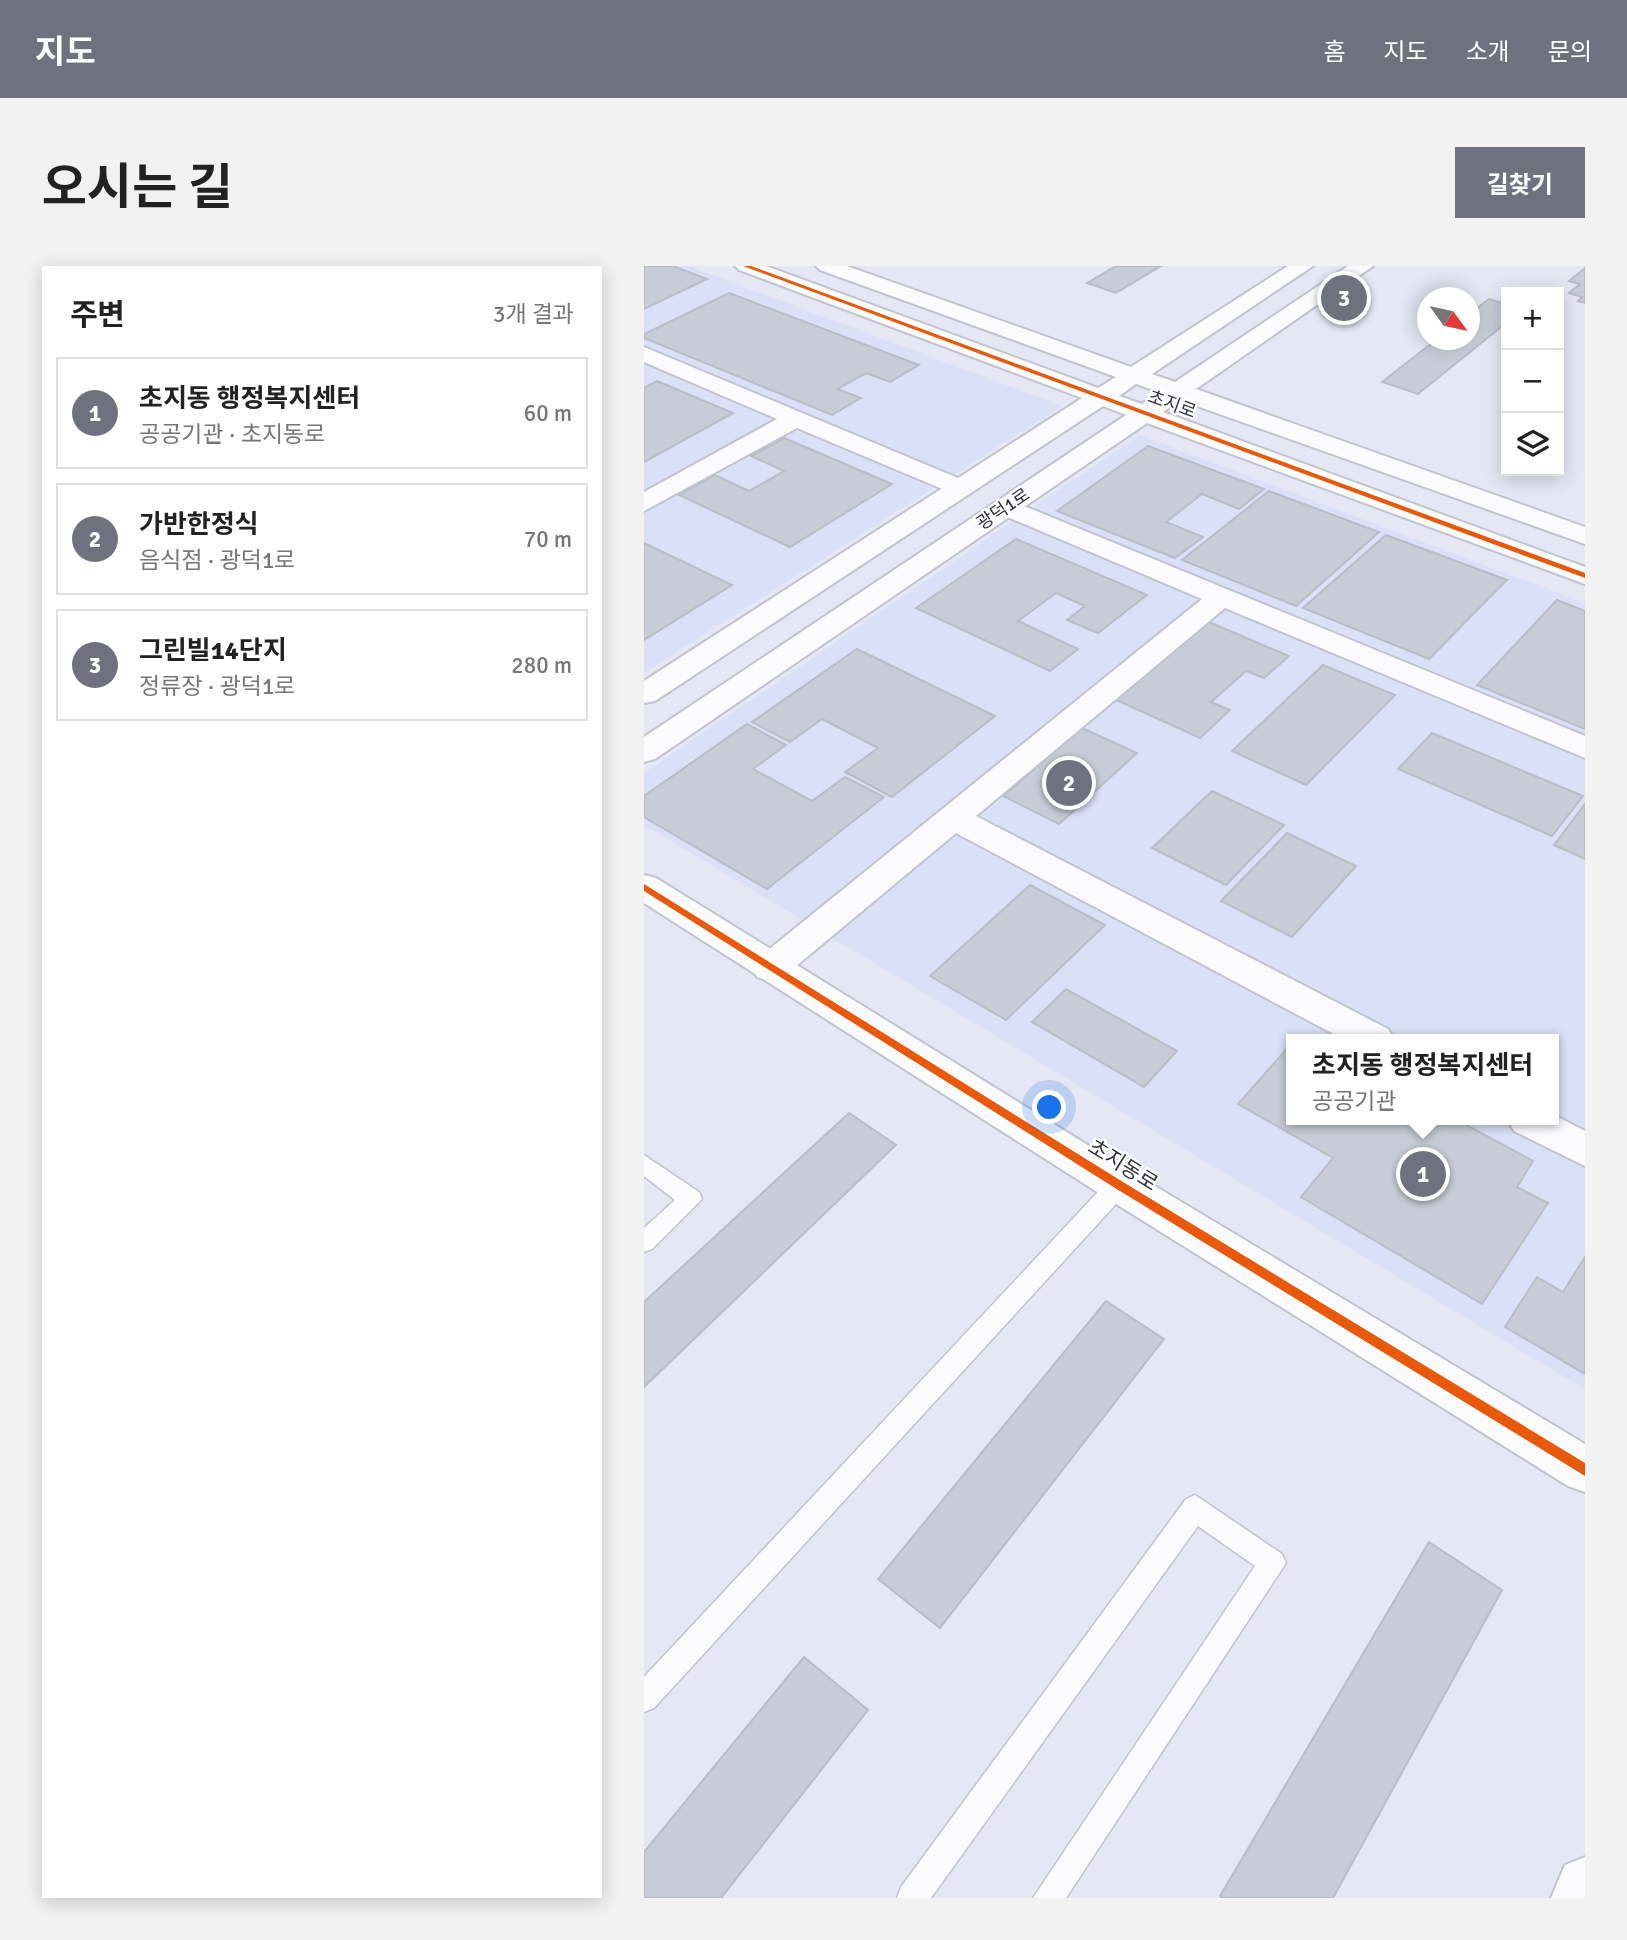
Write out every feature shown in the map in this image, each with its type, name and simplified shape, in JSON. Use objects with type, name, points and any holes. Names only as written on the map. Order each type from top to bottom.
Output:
[{"type":"street","name":"초지로","points":[[746,266],[1585,576]]},
{"type":"street","name":"초지로","points":[[827,266],[1585,536]]},
{"type":"street","name":"광덕1로","points":[[644,694],[1301,266]]},
{"type":"street","name":"광덕1로","points":[[644,752],[1362,266]]},
{"type":"street","points":[[644,354],[961,488]]},
{"type":"street","points":[[644,503],[797,418]]},
{"type":"street","points":[[1007,507],[1585,748]]},
{"type":"street","points":[[770,968],[1222,597]]},
{"type":"street","points":[[953,818],[1365,1034]]},
{"type":"street","name":"초지동로","points":[[644,887],[1119,1185],[1585,1470]]},
{"type":"street","points":[[1538,1125],[1585,1150]]},
{"type":"street","points":[[1579,1898],[1585,1885]]},
{"type":"lane","points":[[644,1164],[691,1199],[644,1242]]},
{"type":"lane","points":[[644,1698],[1119,1185]]},
{"type":"lane","points":[[912,1898],[1195,1508],[1273,1563],[1048,1898]]},
{"type":"shaded area","points":[[644,266],[688,266],[1062,406],[644,673]]},
{"type":"shaded area","points":[[1139,435],[1585,603],[1585,1389],[644,825],[644,773]]},
{"type":"building","points":[[644,266],[673,266],[707,279],[644,309]]},
{"type":"building","points":[[1116,266],[1161,266],[1116,293],[1087,283]]},
{"type":"building","points":[[1585,268],[1585,303],[1578,301],[1582,297],[1569,293],[1580,284],[1569,281]]},
{"type":"building","points":[[729,293],[919,365],[890,382],[866,373],[837,389],[861,398],[832,415],[644,338],[644,334]]},
{"type":"building","points":[[1489,299],[1501,303],[1501,327],[1480,344],[1480,306]]},
{"type":"building","points":[[1423,350],[1473,350],[1418,394],[1382,382]]},
{"type":"building","points":[[657,381],[733,413],[644,462],[644,388]]},
{"type":"building","points":[[784,438],[892,484],[790,547],[679,495],[715,475],[749,491],[784,471],[751,456]]},
{"type":"building","points":[[1148,446],[1264,489],[1239,509],[1202,494],[1166,522],[1203,537],[1175,558],[1057,511]]},
{"type":"building","points":[[1269,491],[1379,532],[1296,606],[1182,560]]},
{"type":"building","points":[[1386,535],[1507,580],[1429,659],[1303,608]]},
{"type":"building","points":[[1016,539],[1147,595],[1098,633],[1067,620],[1085,606],[1056,593],[1018,621],[1078,649],[1050,671],[916,608]]},
{"type":"building","points":[[644,543],[732,585],[644,640]]},
{"type":"building","points":[[1557,600],[1585,611],[1585,729],[1477,685]]},
{"type":"building","points":[[1204,620],[1289,656],[1264,678],[1246,671],[1211,702],[1230,710],[1200,738],[1112,698]]},
{"type":"building","points":[[857,649],[995,716],[892,797],[845,772],[878,748],[822,719],[790,742],[752,722]]},
{"type":"building","points":[[1323,665],[1395,695],[1306,785],[1232,751]]},
{"type":"building","points":[[747,724],[786,745],[753,769],[812,801],[845,777],[884,797],[767,889],[644,817],[644,796]]},
{"type":"building","points":[[1082,728],[1137,753],[1059,824],[1003,796]]},
{"type":"building","points":[[1432,733],[1583,796],[1552,836],[1398,769]]},
{"type":"building","points":[[1212,791],[1284,825],[1226,885],[1152,848]]},
{"type":"building","points":[[1585,804],[1585,859],[1554,845]]},
{"type":"building","points":[[1287,833],[1356,866],[1292,937],[1221,901]]},
{"type":"building","points":[[1030,885],[1105,925],[1006,1020],[930,976]]},
{"type":"building","points":[[1066,989],[1177,1051],[1144,1087],[1032,1022]]},
{"type":"building","points":[[1286,1050],[1286,1125],[1466,1125],[1533,1161],[1517,1187],[1548,1203],[1482,1304],[1301,1197],[1333,1158],[1238,1104]]},
{"type":"building","points":[[849,1113],[896,1145],[644,1387],[644,1302]]},
{"type":"building","points":[[1585,1257],[1585,1374],[1505,1327],[1537,1277],[1563,1292]]},
{"type":"building","points":[[1106,1301],[1164,1339],[940,1628],[878,1579]]},
{"type":"building","points":[[1429,1542],[1502,1590],[1333,1898],[1223,1898],[1220,1896]]},
{"type":"building","points":[[804,1657],[868,1710],[721,1898],[644,1898],[644,1852]]},
{"type":"cycle path","points":[[746,266],[1585,576]]},
{"type":"cycle path","points":[[644,887],[1119,1185],[1585,1470]]},
{"type":"place","name":"그린빌14단지","points":[[1344,298]]},
{"type":"place","name":"가반한정식","points":[[1069,783]]},
{"type":"place","name":"초지동 행정복지센터","points":[[1423,1174]]}]
